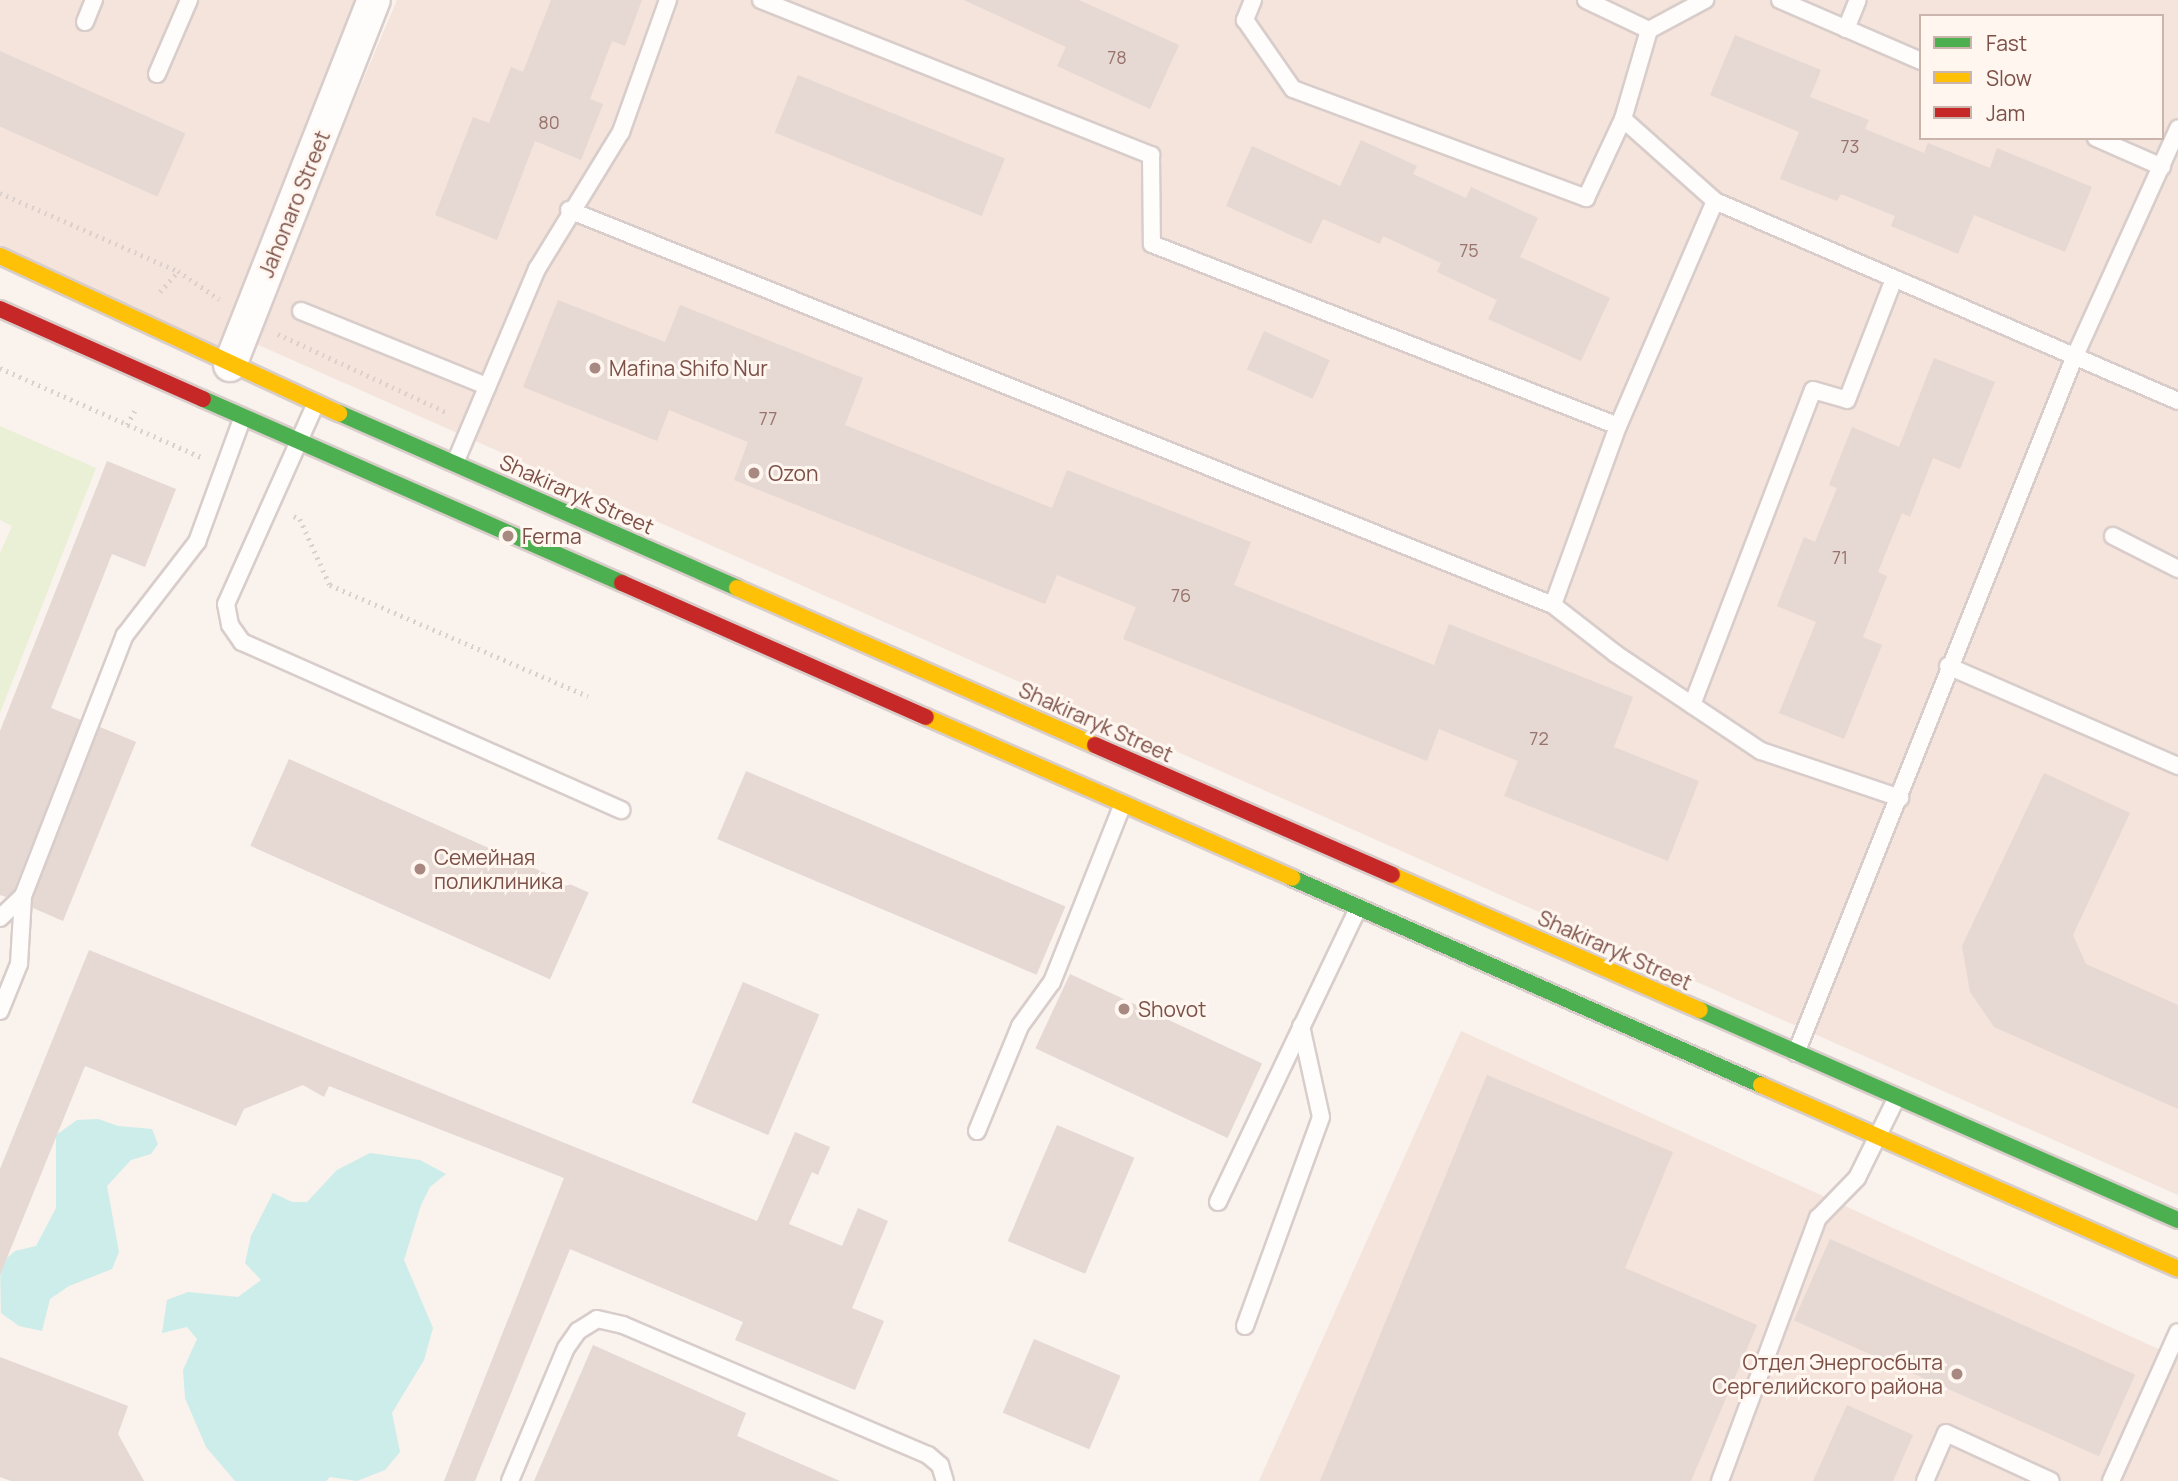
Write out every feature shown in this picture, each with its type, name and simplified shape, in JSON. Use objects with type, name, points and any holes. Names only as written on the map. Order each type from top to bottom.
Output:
[{"type":"main road","name":"Shakiraryk Street","points":[[0,256],[230,365],[2178,1220]]},
{"type":"main road","points":[[0,309],[213,407],[2178,1269]]},
{"type":"main road","name":"Jahonaro Street","points":[[213,407],[230,365]]},
{"type":"street","name":"Jahonaro Street","points":[[230,365],[374,0]]},
{"type":"lane","points":[[85,22],[94,0]]},
{"type":"lane","points":[[157,74],[189,0]]},
{"type":"lane","points":[[455,463],[537,270],[569,210],[621,132],[668,0]]},
{"type":"lane","points":[[761,0],[1151,155],[1152,244],[1618,426]]},
{"type":"lane","points":[[1253,0],[1245,20],[1293,89],[1586,198],[1623,119],[1649,30],[1705,0]]},
{"type":"lane","points":[[1586,0],[1649,30]]},
{"type":"lane","points":[[1780,0],[1919,60]]},
{"type":"lane","points":[[1846,29],[1858,0]]},
{"type":"lane","points":[[1623,119],[1715,201],[2178,401]]},
{"type":"lane","points":[[1796,1052],[1900,799],[1948,666],[2074,358],[2178,130]]},
{"type":"lane","points":[[2100,140],[2161,167]]},
{"type":"lane","points":[[1553,604],[1618,426],[1715,201]]},
{"type":"lane","points":[[569,210],[1553,604],[1692,705],[1761,751],[1900,799]]},
{"type":"lane","points":[[1692,705],[1813,390],[1847,400],[1894,279]]},
{"type":"lane","points":[[301,311],[487,386]]},
{"type":"lane","points":[[316,402],[300,445],[226,604],[230,625],[242,642],[622,810]]},
{"type":"lane","points":[[0,1011],[19,964],[23,896],[125,635],[197,542],[242,419]]},
{"type":"lane","points":[[2113,536],[2178,569]]},
{"type":"lane","points":[[1948,666],[2178,766]]},
{"type":"lane","points":[[977,1130],[1020,1026],[1052,982],[1122,806]]},
{"type":"lane","points":[[0,918],[23,896]]},
{"type":"lane","points":[[1218,1202],[1358,909]]},
{"type":"lane","points":[[1245,1326],[1321,1117],[1301,1026]]},
{"type":"lane","points":[[1720,1481],[1818,1218],[1857,1178],[1880,1139],[1897,1097]]},
{"type":"lane","points":[[510,1481],[566,1348],[578,1331],[597,1319],[623,1325],[928,1455],[940,1465],[945,1481]]},
{"type":"lane","points":[[2111,1481],[2178,1332]]},
{"type":"lane","points":[[1925,1481],[1946,1433],[2051,1481]]},
{"type":"path","points":[[0,368],[223,470]]},
{"type":"path","points":[[272,505],[300,519],[330,585],[588,696]]},
{"type":"shaded area","points":[[0,0],[374,0],[230,365],[0,256]]},
{"type":"shaded area","points":[[397,0],[2178,0],[2178,1195],[252,342]]},
{"type":"shaded area","points":[[1461,1031],[2178,1358],[2178,1481],[1259,1481]]},
{"type":"green space","points":[[0,426],[96,468],[0,713],[0,553],[12,526],[0,520]]},
{"type":"water","points":[[98,1119],[118,1126],[152,1129],[158,1144],[151,1154],[131,1160],[107,1186],[119,1252],[112,1269],[69,1286],[50,1299],[42,1331],[19,1326],[1,1313],[0,1264],[15,1251],[36,1246],[56,1208],[56,1135],[77,1120]]},
{"type":"water","points":[[370,1153],[420,1160],[446,1174],[430,1187],[421,1205],[404,1260],[433,1328],[424,1360],[392,1413],[400,1452],[385,1470],[357,1481],[330,1477],[326,1481],[235,1481],[206,1447],[185,1398],[183,1370],[197,1339],[187,1327],[162,1333],[167,1300],[188,1292],[238,1297],[261,1280],[245,1263],[251,1236],[273,1193],[292,1202],[307,1202],[337,1170]]},
{"type":"building","points":[[551,0],[642,0],[625,46],[612,41],[590,99],[603,104],[581,160],[535,141],[497,240],[435,215],[473,117],[489,123],[511,67],[523,72]]},
{"type":"building","points":[[964,0],[1079,0],[1179,45],[1150,109],[1057,66],[1066,47]]},
{"type":"building","points":[[1735,35],[1821,70],[1810,97],[1869,120],[1865,129],[1924,153],[1928,143],[1990,168],[1997,148],[2092,187],[2065,252],[1974,215],[1958,254],[1891,226],[1895,216],[1841,194],[1837,201],[1780,179],[1799,132],[1710,95]]},
{"type":"building","points":[[0,51],[185,134],[157,197],[0,127]]},
{"type":"building","points":[[798,75],[1005,159],[982,216],[775,132]]},
{"type":"building","points":[[1361,140],[1417,166],[1413,174],[1466,198],[1471,187],[1538,218],[1520,257],[1610,298],[1581,361],[1488,319],[1497,300],[1437,272],[1441,263],[1383,236],[1380,244],[1323,219],[1311,244],[1226,206],[1252,146],[1340,186]]},
{"type":"building","points":[[558,300],[665,342],[680,305],[863,378],[845,425],[1052,508],[1067,470],[1251,542],[1234,585],[1434,665],[1449,624],[1633,697],[1614,747],[1699,781],[1668,861],[1504,796],[1518,761],[1439,729],[1427,761],[1123,639],[1136,607],[1057,575],[1045,604],[734,480],[748,442],[669,410],[657,441],[523,387]]},
{"type":"building","points":[[1264,331],[1330,360],[1313,399],[1247,369]]},
{"type":"building","points":[[1934,358],[1995,382],[1960,469],[1933,458],[1910,517],[1902,513],[1878,572],[1887,576],[1863,637],[1882,645],[1844,739],[1779,713],[1816,622],[1777,606],[1804,537],[1815,542],[1837,488],[1829,485],[1852,427],[1899,447]]},
{"type":"building","points":[[107,461],[176,489],[145,567],[112,554],[51,708],[81,720],[14,890],[6,897],[0,895],[0,731]]},
{"type":"building","points":[[100,727],[136,742],[63,921],[33,908],[33,898]]},
{"type":"building","name":"Семейная поликлиника","points":[[289,759],[589,892],[550,979],[250,846]]},
{"type":"building","points":[[746,771],[1065,907],[1037,975],[717,839]]},
{"type":"building","points":[[2044,773],[2130,813],[2073,935],[2086,964],[2178,1005],[2178,1109],[1994,1027],[1970,992],[1962,946]]},
{"type":"building","points":[[89,950],[757,1221],[795,1132],[830,1147],[818,1175],[812,1172],[789,1224],[842,1246],[858,1208],[888,1221],[852,1308],[884,1321],[855,1390],[735,1340],[743,1322],[570,1249],[475,1481],[444,1481],[564,1178],[329,1086],[324,1097],[303,1085],[244,1109],[236,1126],[85,1066],[0,1275],[0,1169]]},
{"type":"building","points":[[1070,974],[1262,1064],[1227,1138],[1035,1048]]},
{"type":"building","points":[[743,982],[819,1014],[768,1135],[692,1103]]},
{"type":"building","points":[[1487,1075],[1673,1152],[1625,1268],[1757,1325],[1691,1481],[1320,1481]]},
{"type":"building","points":[[1057,1125],[1134,1158],[1085,1274],[1008,1241]]},
{"type":"building","points":[[1830,1239],[2135,1375],[2099,1456],[1794,1320]]},
{"type":"building","points":[[1034,1339],[1121,1376],[1089,1449],[1003,1413]]},
{"type":"building","points":[[593,1345],[746,1413],[737,1436],[840,1481],[534,1481]]},
{"type":"building","points":[[0,1357],[128,1406],[118,1434],[144,1481],[11,1481],[0,1477]]},
{"type":"building","points":[[1847,1405],[1913,1435],[1893,1481],[1813,1481]]},
{"type":"traffic: fast","points":[[203,399],[622,583]]},
{"type":"traffic: fast","points":[[339,413],[737,588]]},
{"type":"traffic: fast","points":[[1292,878],[1761,1085]]},
{"type":"traffic: fast","points":[[1700,1010],[2178,1220]]},
{"type":"traffic: slow","points":[[0,256],[339,413]]},
{"type":"traffic: slow","points":[[737,588],[1095,745]]},
{"type":"traffic: slow","points":[[926,717],[1292,878]]},
{"type":"traffic: slow","points":[[1392,875],[1700,1010]]},
{"type":"traffic: slow","points":[[1761,1085],[2178,1269]]},
{"type":"traffic: jam","points":[[0,309],[203,399]]},
{"type":"traffic: jam","points":[[622,583],[926,717]]},
{"type":"traffic: jam","points":[[1095,745],[1392,875]]},
{"type":"place","name":"Mafina Shifo Nur","points":[[595,368]]},
{"type":"place","name":"Ozon","points":[[754,473]]},
{"type":"place","name":"Ferma","points":[[508,536]]},
{"type":"place","name":"Семейная поликлиника","points":[[420,869]]},
{"type":"place","name":"Shovot","points":[[1124,1009]]},
{"type":"place","name":"Отдел Энергосбыта Сергелийского района","points":[[1957,1374]]}]
